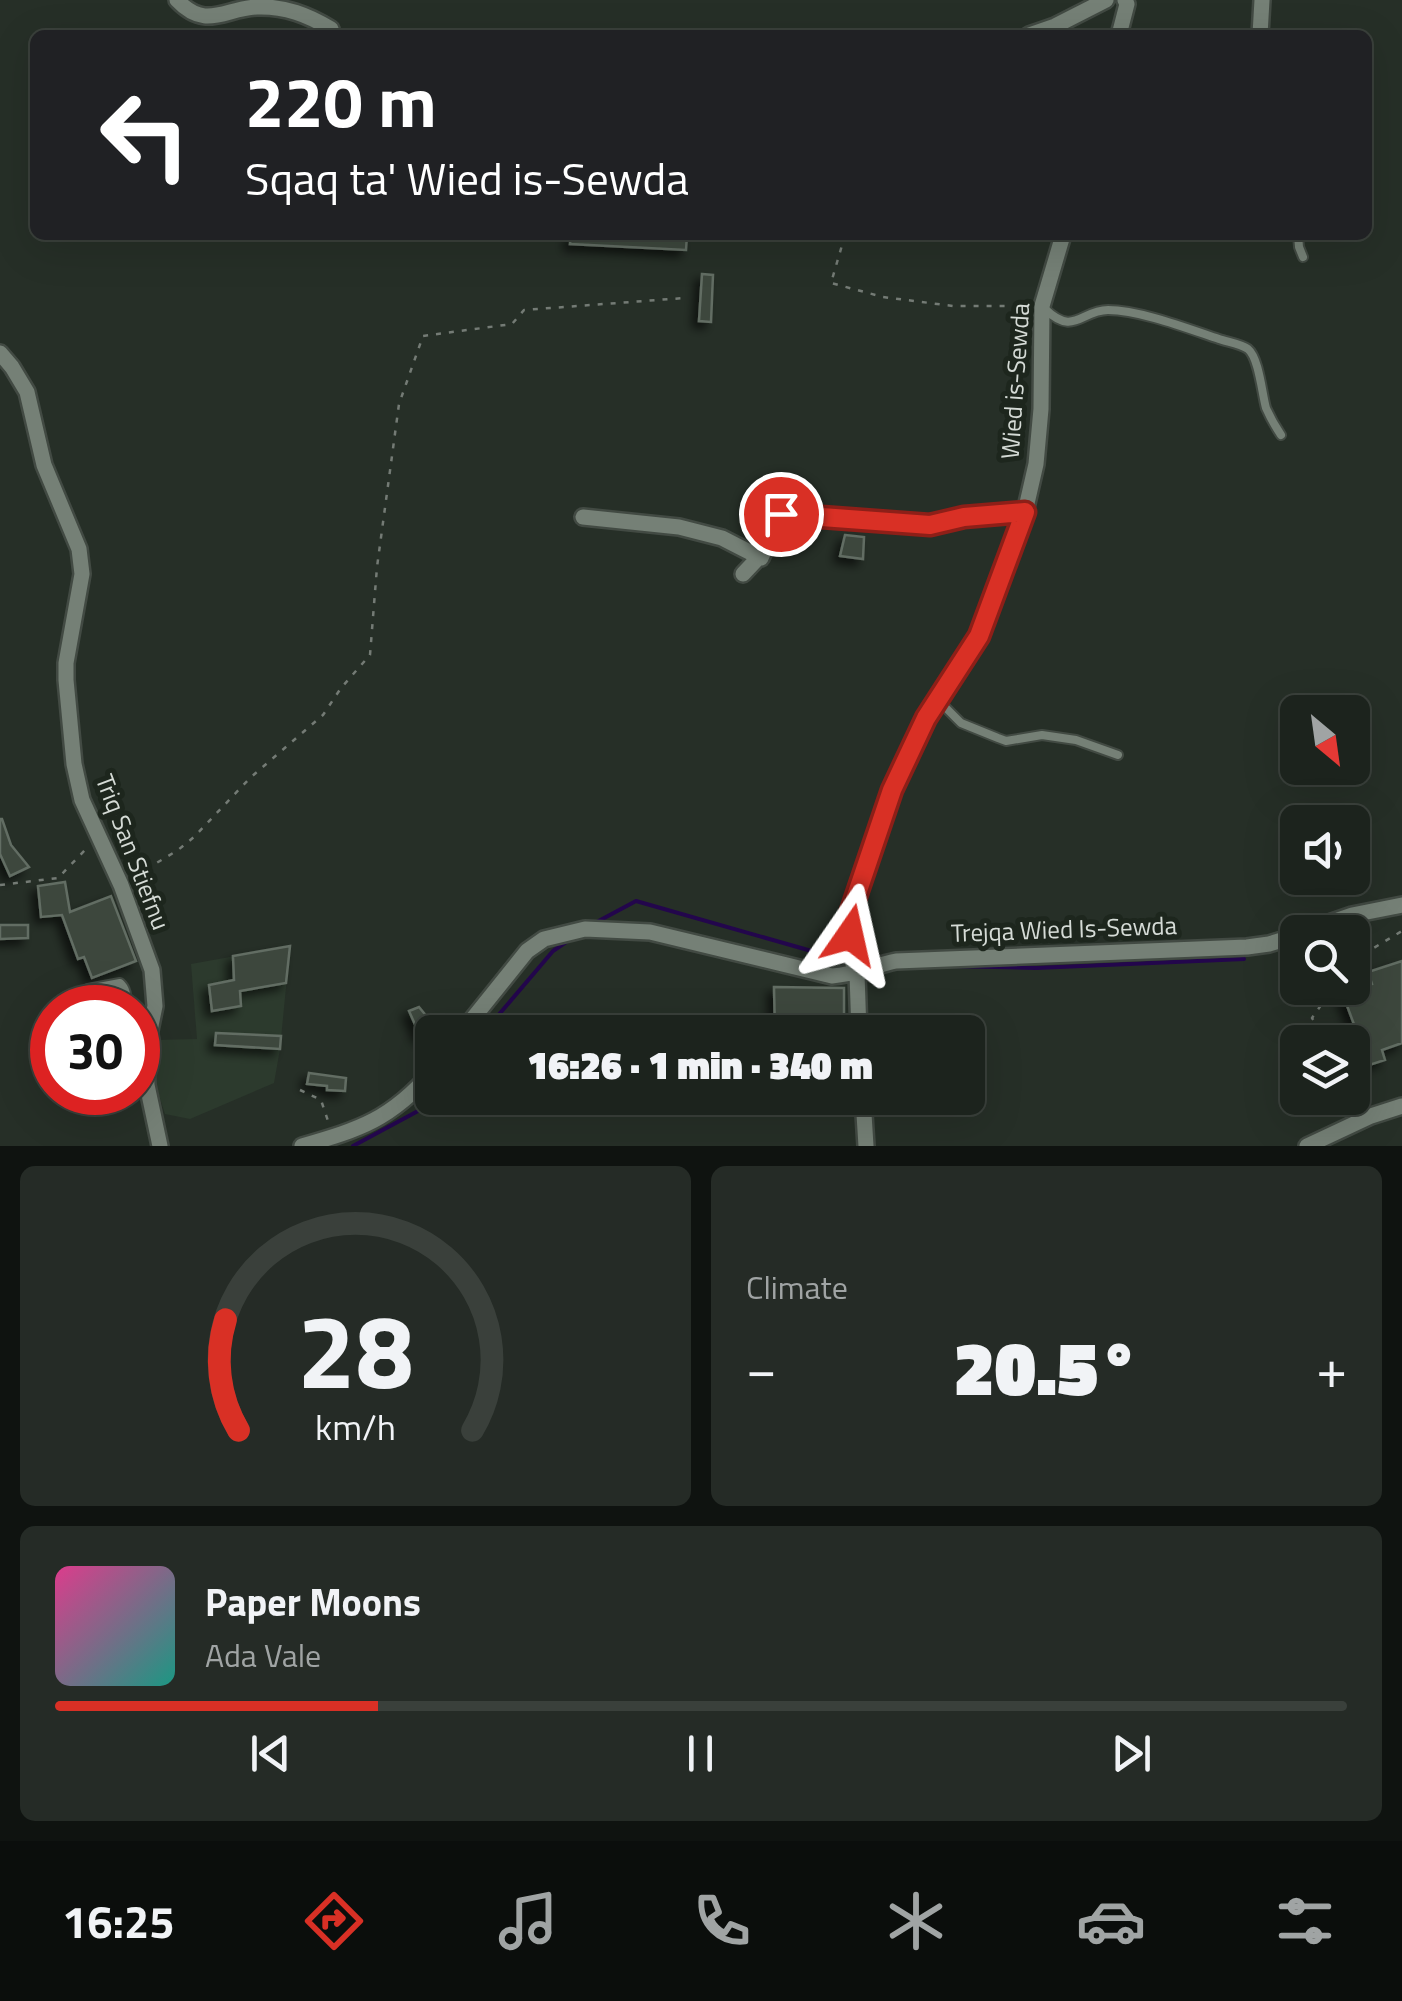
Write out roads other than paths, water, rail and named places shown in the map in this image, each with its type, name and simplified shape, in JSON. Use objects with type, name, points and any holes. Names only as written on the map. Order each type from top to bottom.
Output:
[{"type":"street","points":[[177,0],[196,14],[211,17],[256,7],[285,9],[331,29]]},
{"type":"street","points":[[1043,30],[1106,0]]},
{"type":"street","points":[[1120,30],[1125,0]]},
{"type":"street","points":[[1260,30],[1262,0]]},
{"type":"street","name":"Wied is-Sewda","points":[[859,1015],[857,974],[850,956],[850,914],[892,790],[926,718],[979,636],[1025,512],[1036,464],[1042,409],[1042,306],[1062,240]]},
{"type":"street","name":"Triq San Stiefnu","points":[[0,353],[27,392],[44,465],[79,549],[82,574],[66,663],[77,783],[121,885],[155,985]]},
{"type":"street","points":[[742,574],[759,557],[781,514],[930,525],[964,517],[1025,512]]},
{"type":"street","points":[[583,517],[678,527],[722,538],[759,557]]},
{"type":"street","name":"Trejqa Wied Is-Sewda","points":[[1352,915],[1402,906]]},
{"type":"street","name":"Trejqa Wied Is-Sewda","points":[[476,1015],[527,951],[544,939],[585,929],[650,932],[832,976],[857,974],[896,960],[1246,947],[1280,940]]},
{"type":"street","points":[[302,1146],[335,1141],[366,1126],[415,1091]]},
{"type":"street","points":[[1306,1146],[1402,1106]]},
{"type":"street","name":"Triq San Stiefnu","points":[[153,1115],[160,1146]]},
{"type":"street","points":[[864,1115],[866,1146]]},
{"type":"lane","points":[[1298,240],[1303,256]]},
{"type":"lane","points":[[1042,306],[1058,320],[1080,320],[1108,310],[1171,323],[1248,350],[1254,358],[1267,410],[1281,435]]},
{"type":"lane","points":[[937,699],[961,723],[998,738],[1042,735],[1076,740],[1118,755]]},
{"type":"waterway","points":[[593,924],[636,901],[845,958]]},
{"type":"waterway","points":[[498,1015],[553,951],[569,940]]},
{"type":"waterway","points":[[949,966],[1036,968],[1244,959]]},
{"type":"waterway","points":[[353,1146],[415,1113]]}]
